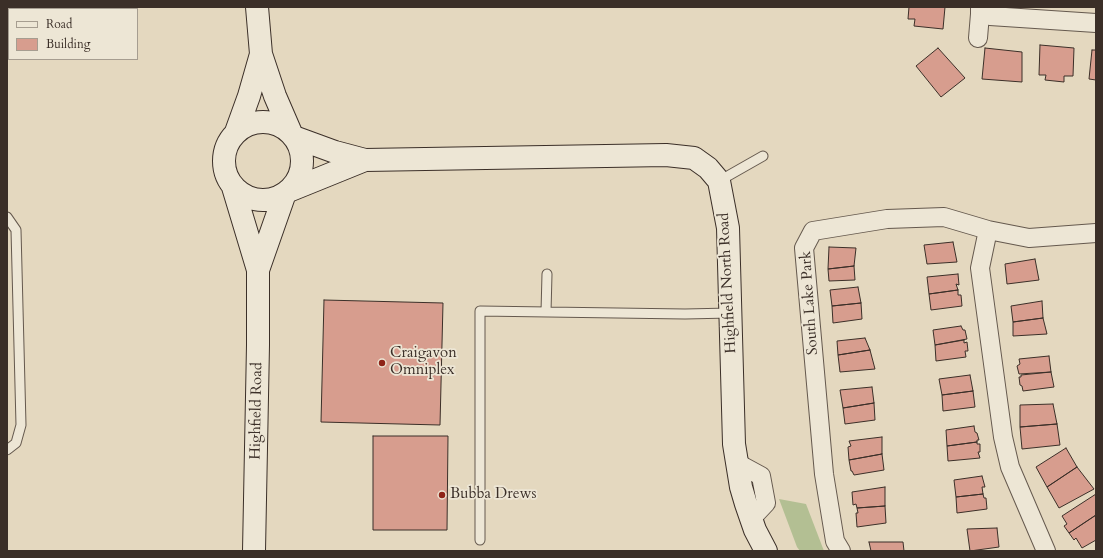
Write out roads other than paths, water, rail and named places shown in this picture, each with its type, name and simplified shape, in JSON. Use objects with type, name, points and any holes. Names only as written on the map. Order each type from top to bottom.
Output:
[{"type":"street","name":"Highfield Road","points":[[257,7],[261,54],[275,96],[292,135],[299,145],[303,159],[300,176],[288,192],[258,270]]},
{"type":"street","points":[[978,38],[980,11],[1096,23]]},
{"type":"street","name":"Highfield Road","points":[[254,551],[258,270],[233,187],[225,174],[223,159],[227,144],[236,132],[249,96],[261,54]]},
{"type":"street","points":[[236,132],[249,124],[264,122],[278,124],[292,135],[335,152],[365,160],[666,155],[694,158],[708,168],[719,181]]},
{"type":"street","points":[[233,187],[245,196],[260,201],[276,199],[288,192],[365,160]]},
{"type":"street","name":"Highfield North Road","points":[[719,181],[728,228],[734,444],[741,487],[751,519],[766,551]]},
{"type":"street","name":"South Lake Park","points":[[841,551],[835,541],[824,474],[804,248],[813,231],[887,219],[944,216],[988,230],[1029,238],[1096,232]]},
{"type":"street","points":[[988,230],[980,268],[1003,437],[1010,467],[1046,551]]},
{"type":"lane","points":[[719,181],[763,156]]},
{"type":"lane","points":[[7,217],[16,230],[21,425],[16,443],[7,450]]},
{"type":"lane","points":[[546,274],[546,312]]},
{"type":"lane","points":[[480,540],[480,311],[730,313]]},
{"type":"place","name":"Craigavon Omniplex","points":[[382,363]]},
{"type":"place","name":"Bubba Drews","points":[[442,495]]}]
